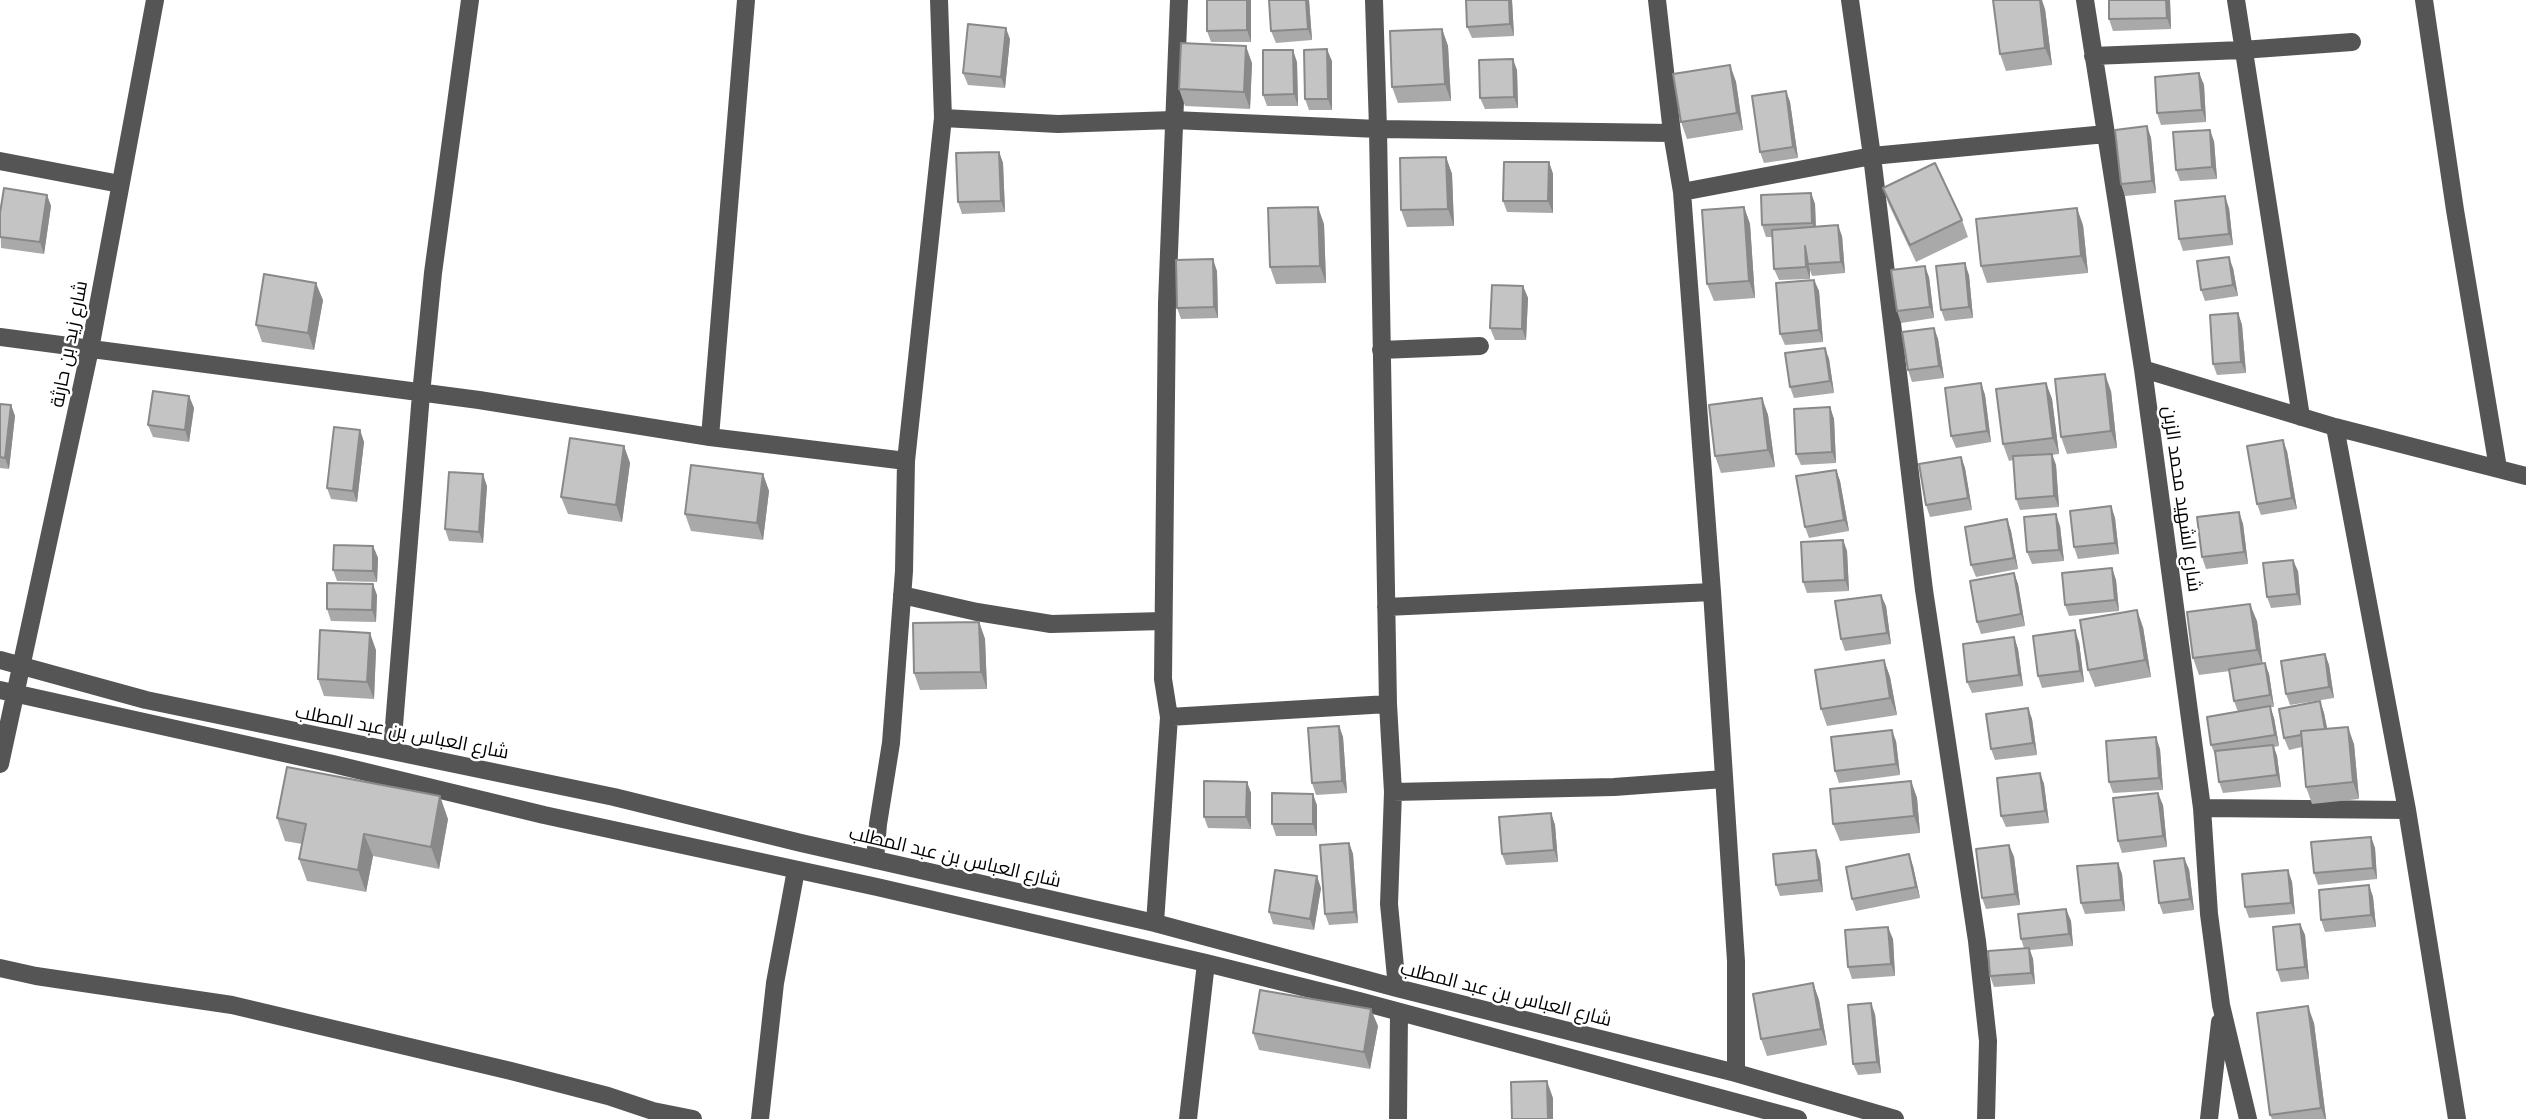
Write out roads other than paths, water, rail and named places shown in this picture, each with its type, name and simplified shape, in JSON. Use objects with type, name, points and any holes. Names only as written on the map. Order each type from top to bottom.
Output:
[{"type":"street","name":"شارع زيد بن حارثة","points":[[0,764],[8,692],[21,666],[90,349],[155,0]]},
{"type":"street","points":[[392,750],[433,273],[470,0]]},
{"type":"street","points":[[710,436],[746,0]]},
{"type":"street","points":[[875,860],[891,743],[902,595],[906,461],[943,118],[939,0]]},
{"type":"street","points":[[1155,923],[1169,717],[1163,679],[1167,303],[1179,0]]},
{"type":"street","points":[[1374,0],[1388,704],[1393,792],[1390,904],[1397,988]]},
{"type":"street","points":[[1657,0],[1672,133],[1682,192],[1712,592],[1736,961],[1736,1073]]},
{"type":"street","points":[[1850,0],[1872,156],[1924,590],[1977,941],[1988,1041],[1986,1119]]},
{"type":"street","name":"شارع الشهيد محمد الزبن","points":[[2085,0],[2143,369],[2202,807],[2209,914],[2221,1005],[2248,1119]]},
{"type":"street","points":[[2236,0],[2301,417]]},
{"type":"street","points":[[2424,0],[2455,210],[2498,468]]},
{"type":"street","points":[[2093,56],[2352,42]]},
{"type":"street","points":[[943,118],[1058,124],[1173,120],[1378,129],[1672,133]]},
{"type":"street","points":[[1682,192],[1872,156],[2106,134]]},
{"type":"street","points":[[0,161],[120,184]]},
{"type":"street","points":[[0,337],[479,400],[710,436],[906,461]]},
{"type":"street","points":[[1381,350],[1480,346]]},
{"type":"street","points":[[2143,369],[2335,427],[2526,476]]},
{"type":"street","points":[[2335,427],[2407,810],[2457,1119]]},
{"type":"street","points":[[1387,607],[1712,592]]},
{"type":"street","points":[[902,595],[977,612],[1051,624],[1163,621]]},
{"type":"street","name":"شارع العباس بن عبد المطلب","points":[[0,660],[146,700],[614,797],[875,860],[1155,923],[1397,988],[1736,1073],[1895,1119]]},
{"type":"street","points":[[8,692],[1206,963],[1798,1119]]},
{"type":"street","points":[[1169,717],[1388,704]]},
{"type":"street","points":[[1393,792],[1614,787],[1724,779]]},
{"type":"street","points":[[2202,807],[2407,810]]},
{"type":"street","points":[[760,1119],[775,983],[796,870]]},
{"type":"street","points":[[1188,1119],[1206,963]]},
{"type":"street","points":[[0,968],[36,976],[232,1005],[608,1096],[652,1115],[693,1119]]},
{"type":"street","name":"شارع الشهيد محمد الزبن","points":[[2209,1119],[2221,1005]]},
{"type":"street","points":[[1398,1119],[1399,1013]]}]
